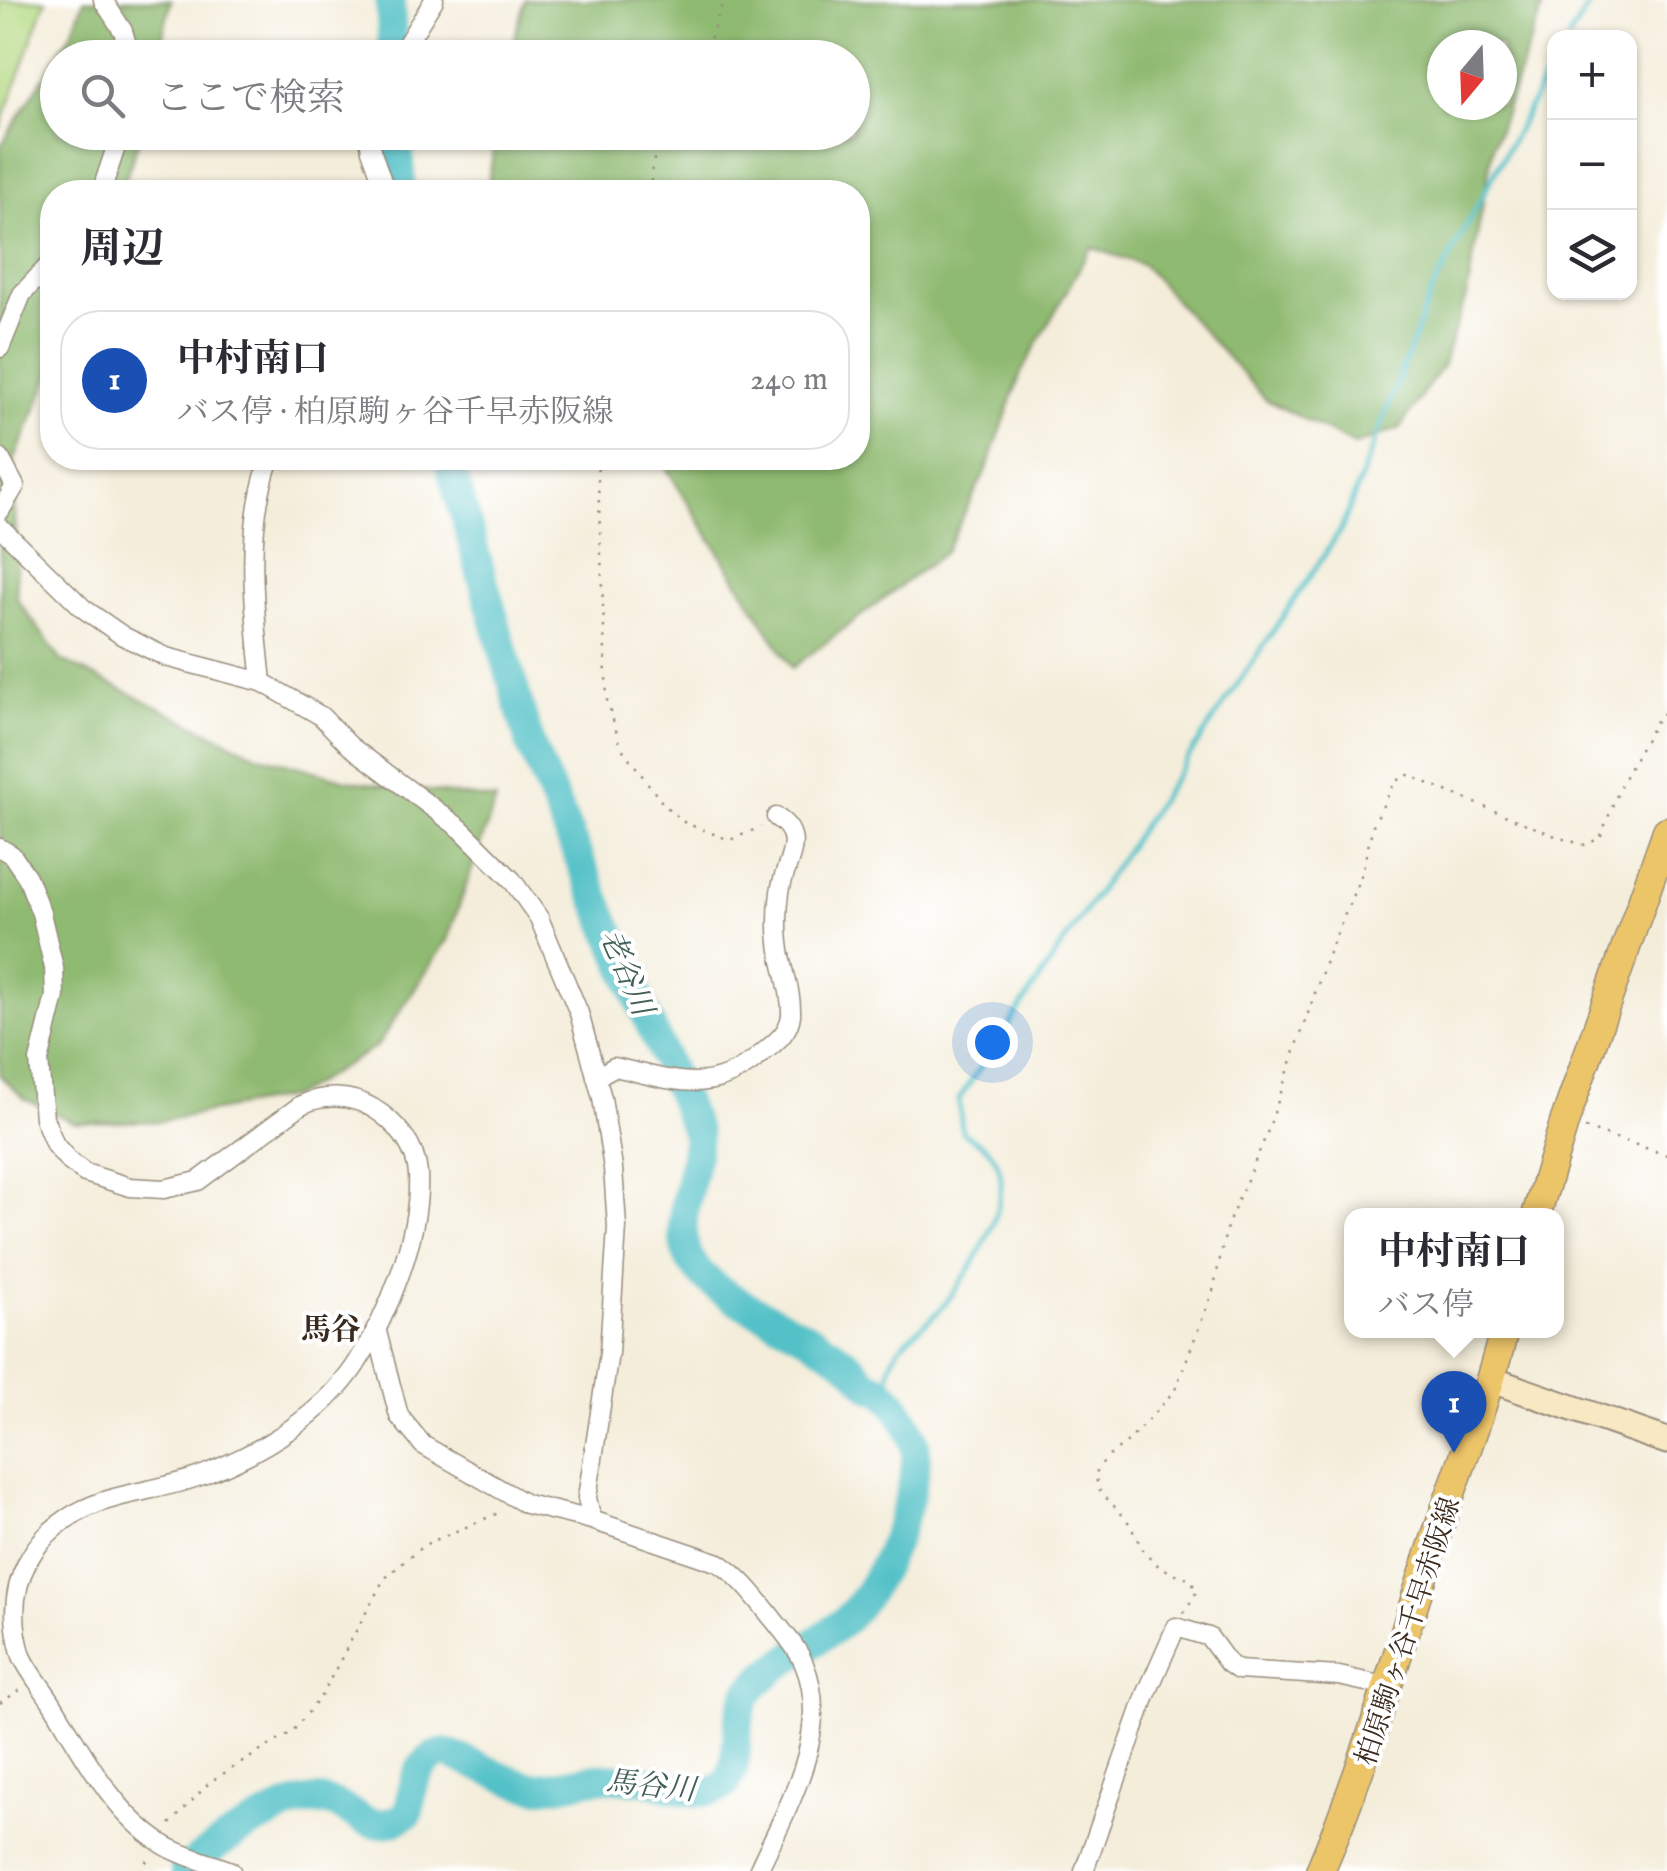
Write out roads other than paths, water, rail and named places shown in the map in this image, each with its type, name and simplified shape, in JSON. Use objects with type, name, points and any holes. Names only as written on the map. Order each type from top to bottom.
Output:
[{"type":"main road","points":[[1538,1208],[1565,1120],[1667,831]]},
{"type":"main road","name":"柏原駒ヶ谷千早赤阪線","points":[[1320,1871],[1350,1799],[1492,1380],[1502,1338]]},
{"type":"street","points":[[103,0],[126,40]]},
{"type":"street","points":[[409,40],[434,0]]},
{"type":"street","points":[[105,180],[114,150]]},
{"type":"street","points":[[371,150],[382,180]]},
{"type":"street","points":[[0,348],[7,307],[40,275]]},
{"type":"street","points":[[0,458],[15,486],[0,511]]},
{"type":"street","points":[[262,682],[252,589],[254,512],[266,470]]},
{"type":"street","points":[[0,527],[84,609],[122,636],[166,658],[262,682],[321,716],[350,746],[462,828],[512,880],[539,918],[579,1013],[613,1168],[616,1227],[609,1353],[588,1498],[592,1520]]},
{"type":"street","points":[[596,1077],[614,1067],[692,1084],[714,1083],[753,1062],[785,1033],[791,1016],[778,931],[780,891],[794,838],[789,825],[776,817]]},
{"type":"street","points":[[0,848],[12,854],[27,878],[41,913],[54,968],[55,996],[39,1061],[44,1118],[54,1145],[68,1161],[85,1172],[130,1187],[164,1189],[198,1182],[301,1105],[317,1097],[342,1097],[370,1106],[401,1128],[418,1171],[412,1233],[384,1313],[354,1367],[331,1394],[284,1434],[208,1474],[84,1509],[50,1529],[25,1556],[15,1596],[15,1624],[22,1657],[114,1800],[158,1842],[231,1871]]},
{"type":"street","points":[[376,1328],[400,1416],[423,1445],[522,1502],[592,1520],[732,1571],[798,1652],[810,1685],[812,1728],[802,1773],[758,1871]]},
{"type":"street","points":[[1492,1380],[1667,1440]]},
{"type":"street","points":[[1084,1871],[1146,1695],[1176,1627],[1209,1638],[1238,1670],[1339,1676],[1388,1687]]},
{"type":"waterway","name":"老谷川","points":[[390,0],[392,40]]},
{"type":"waterway","points":[[1574,30],[1592,0]]},
{"type":"waterway","points":[[888,1396],[897,1351],[936,1314],[962,1281],[997,1211],[1001,1187],[998,1166],[988,1149],[962,1132],[959,1099],[1341,530],[1431,293],[1547,74]]},
{"type":"waterway","name":"老谷川","points":[[399,150],[400,180]]},
{"type":"waterway","name":"老谷川","points":[[185,1871],[246,1828],[301,1803],[328,1802],[369,1822],[393,1821],[409,1813],[414,1784],[422,1768],[445,1753],[537,1787],[608,1778],[643,1780],[690,1791],[717,1789],[732,1772],[745,1700],[775,1669],[858,1607],[883,1566],[911,1492],[916,1450],[912,1435],[883,1391],[869,1385],[850,1364],[817,1342],[722,1291],[692,1263],[685,1247],[683,1219],[697,1134],[530,744],[451,470]]},
{"type":"place","name":"中村南口","points":[[1454,1453]]},
{"type":"district","name":"馬谷","points":[[331,1329]]},
{"type":"water label","name":"馬谷川","points":[[651,1785]]}]
